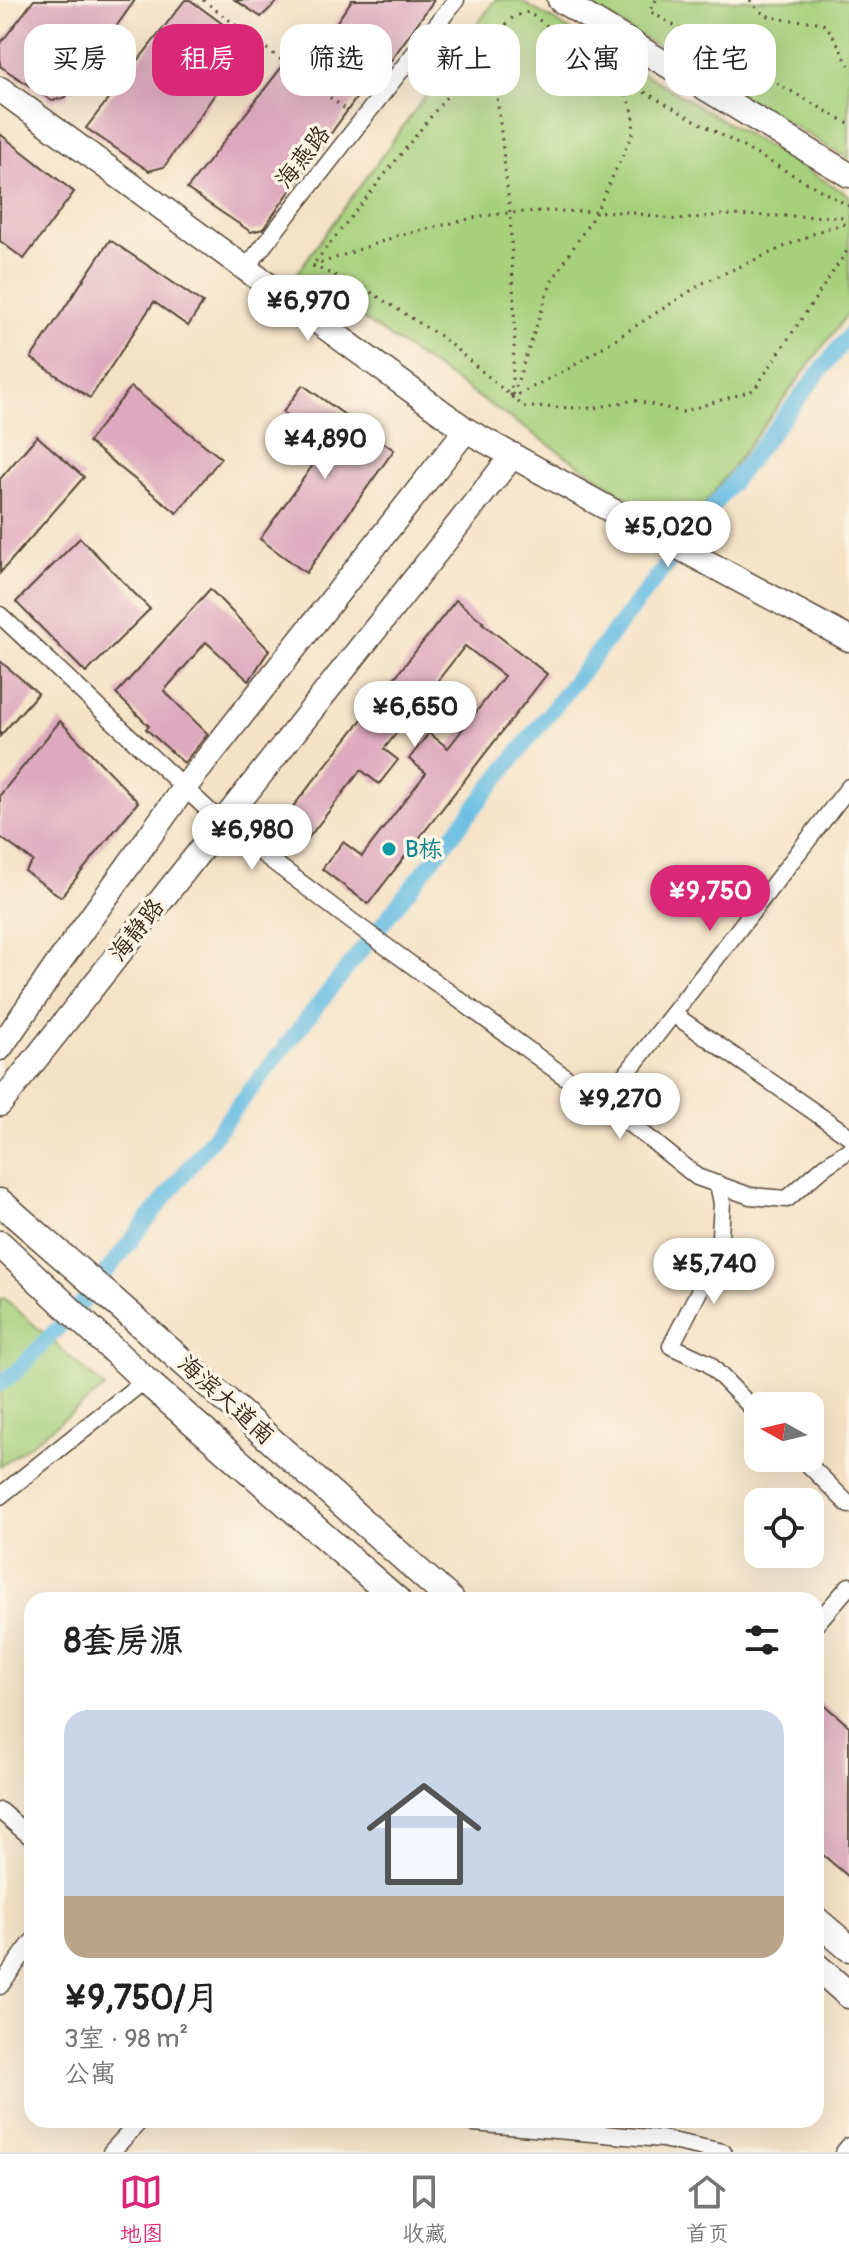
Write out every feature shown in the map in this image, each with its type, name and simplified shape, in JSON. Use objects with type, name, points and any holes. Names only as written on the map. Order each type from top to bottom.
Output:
[{"type":"main road","name":"海滨大道南","points":[[0,1202],[442,1592]]},
{"type":"main road","name":"海滨大道南","points":[[0,1244],[145,1380],[388,1592]]},
{"type":"main road","points":[[824,1927],[849,1948]]},
{"type":"main road","points":[[824,1973],[849,1995]]},
{"type":"street","name":"海燕路","points":[[246,268],[456,0]]},
{"type":"street","points":[[560,0],[849,175]]},
{"type":"street","points":[[0,89],[466,430],[849,639]]},
{"type":"street","name":"海静路","points":[[0,1048],[184,788],[466,430]]},
{"type":"street","name":"海静路","points":[[0,1104],[513,455]]},
{"type":"street","points":[[0,615],[222,823],[697,1177],[750,1196],[787,1199],[849,1150]]},
{"type":"street","points":[[603,1104],[849,787]]},
{"type":"street","points":[[673,1014],[849,1136]]},
{"type":"street","points":[[718,1184],[722,1203],[719,1252],[671,1346],[708,1363],[744,1400]]},
{"type":"street","points":[[0,1496],[145,1380]]},
{"type":"street","points":[[816,1472],[849,1505]]},
{"type":"street","points":[[824,1615],[849,1586]]},
{"type":"street","points":[[0,1811],[24,1831]]},
{"type":"street","points":[[0,1986],[24,1953]]},
{"type":"street","points":[[111,2152],[134,2128]]},
{"type":"street","points":[[532,2128],[662,2139],[723,2152]]},
{"type":"street","points":[[844,2152],[849,2146]]},
{"type":"path","points":[[203,0],[360,122]]},
{"type":"path","points":[[656,0],[649,11],[849,124]]},
{"type":"path","points":[[750,0],[756,10],[769,17],[820,22],[836,38],[838,48],[849,65]]},
{"type":"path","points":[[507,24],[513,17],[528,12],[545,24]]},
{"type":"path","points":[[648,94],[849,206]]},
{"type":"path","points":[[312,266],[447,96]]},
{"type":"path","points":[[497,96],[510,213],[515,332],[511,398]]},
{"type":"path","points":[[511,398],[551,283],[596,212],[633,133],[634,114],[627,96]]},
{"type":"path","points":[[312,266],[397,236],[482,216],[510,213],[628,212],[677,220],[720,215],[849,220]]},
{"type":"path","points":[[511,398],[570,368],[703,283],[849,220]]},
{"type":"path","points":[[312,266],[361,286],[443,338],[524,407],[595,408],[634,400],[682,412],[754,390],[849,248]]},
{"type":"green space","points":[[495,0],[519,0],[560,24],[536,24],[536,96],[648,96],[648,76],[664,86],[664,96],[681,96],[849,195],[849,312],[682,534],[296,274],[425,96],[520,96],[520,24],[478,24]]},
{"type":"green space","points":[[579,0],[849,0],[849,159],[742,96],[776,96],[776,24],[664,24],[664,50],[648,41],[648,24],[620,24]]},
{"type":"green space","points":[[4,1298],[105,1388],[0,1467],[0,1299]]},
{"type":"building","points":[[34,0],[135,0],[118,24],[24,24],[24,82],[0,66],[0,44]]},
{"type":"building","points":[[185,0],[190,0],[223,24],[166,24]]},
{"type":"building","points":[[235,0],[279,0],[261,17]]},
{"type":"building","points":[[352,0],[434,0],[417,24],[408,24],[408,36],[392,59],[392,24],[335,24]]},
{"type":"building","points":[[152,43],[152,96],[214,96],[164,167],[149,171],[86,128],[111,96],[136,96],[136,63]]},
{"type":"building","points":[[280,69],[280,96],[358,96],[263,229],[251,232],[187,189],[259,96],[264,96],[264,90]]},
{"type":"building","points":[[45,96],[67,96],[66,97],[52,101]]},
{"type":"building","points":[[0,134],[74,192],[24,259],[0,241]]},
{"type":"building","points":[[110,240],[203,303],[188,326],[154,302],[90,398],[31,358]]},
{"type":"building","points":[[303,385],[394,450],[306,573],[260,539],[328,444],[283,412]]},
{"type":"building","points":[[131,387],[221,458],[177,513],[88,442]]},
{"type":"building","points":[[37,436],[84,477],[0,573],[0,479]]},
{"type":"building","points":[[80,538],[150,609],[86,673],[16,602]]},
{"type":"building","points":[[210,589],[269,650],[249,681],[206,642],[164,691],[208,734],[184,763],[146,729],[149,726],[116,694]]},
{"type":"building","points":[[456,600],[547,674],[368,904],[322,869],[343,842],[362,856],[426,773],[409,759],[429,733],[448,748],[504,676],[465,646],[384,749],[398,760],[379,784],[361,770],[302,846],[277,827]]},
{"type":"building","points":[[0,661],[38,693],[0,736]]},
{"type":"building","points":[[60,721],[138,802],[61,897],[25,871],[33,861],[0,837],[0,795]]},
{"type":"building","points":[[824,1705],[849,1726],[849,1877],[824,1856]]},
{"type":"waterway","points":[[0,1384],[16,1372],[80,1305],[849,335]]},
{"type":"place","name":"B栋","points":[[389,849]]}]
